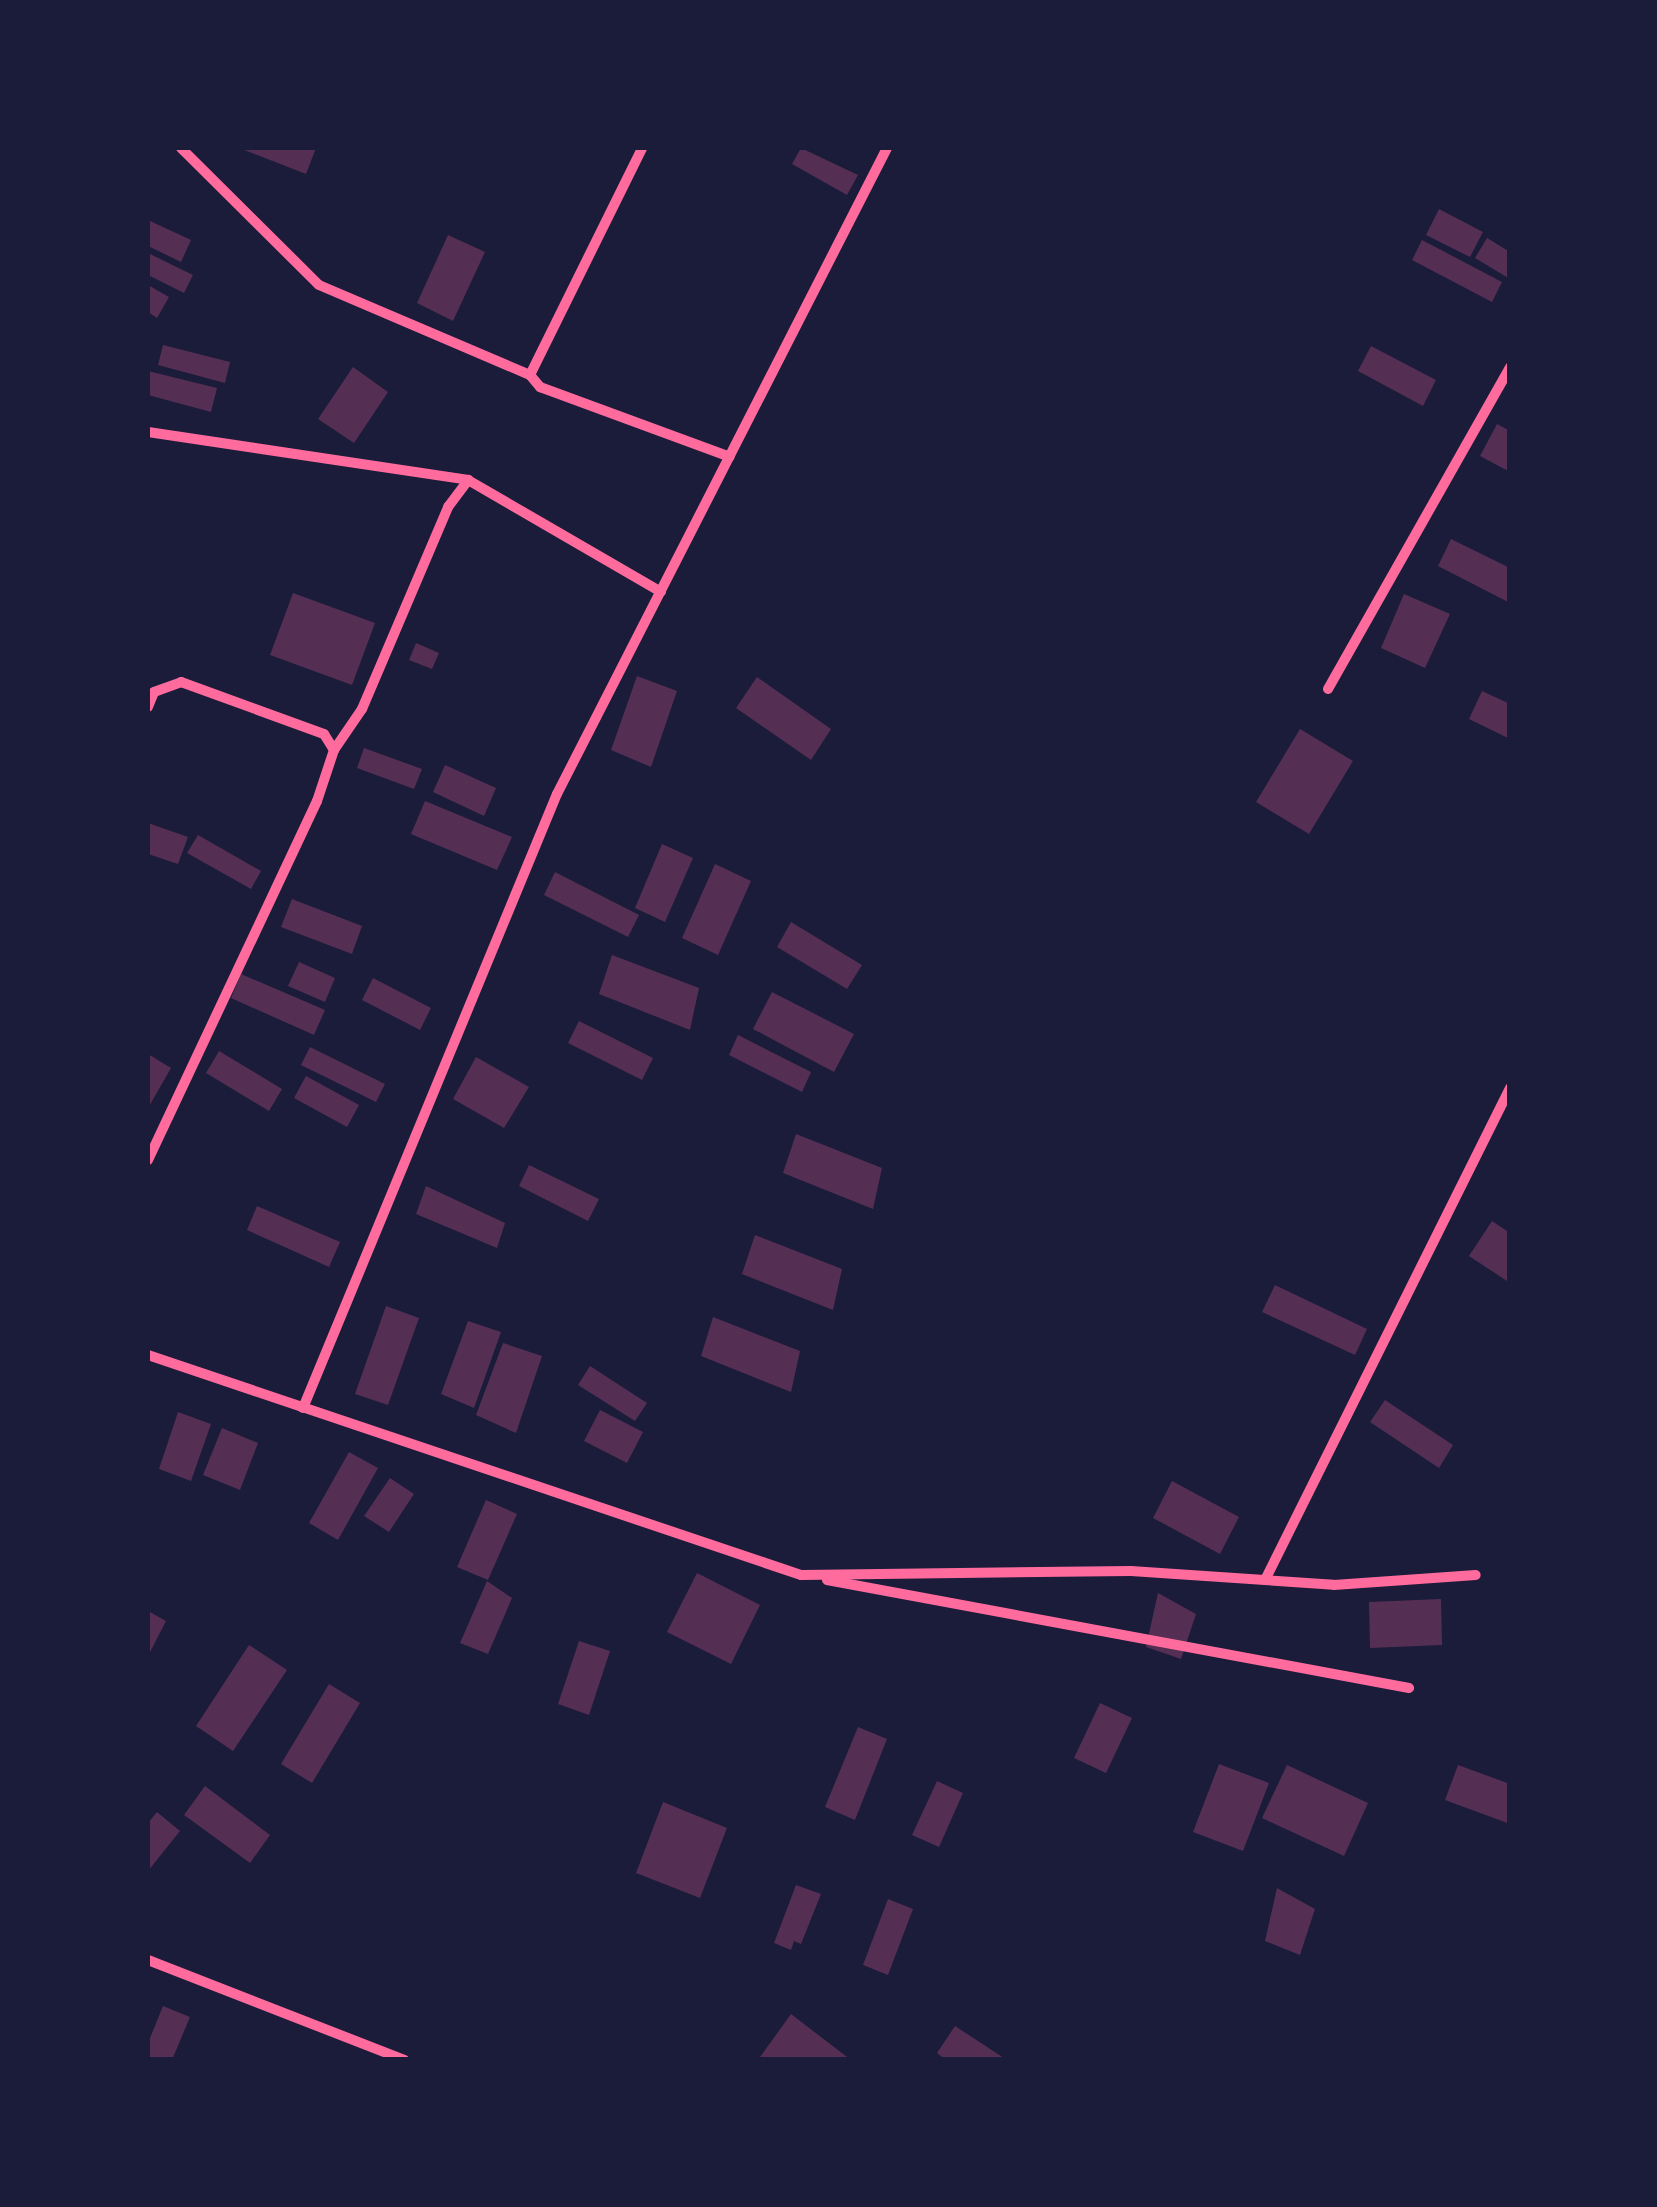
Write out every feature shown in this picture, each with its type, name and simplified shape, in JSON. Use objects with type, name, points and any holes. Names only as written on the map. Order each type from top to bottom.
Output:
[{"type":"street","points":[[180,148],[320,285],[530,375],[540,387],[730,457]]},
{"type":"street","points":[[530,375],[642,148]]},
{"type":"street","points":[[303,1408],[557,794],[887,148]]},
{"type":"street","points":[[1328,689],[1510,367]]},
{"type":"street","points":[[148,432],[468,480],[660,592]]},
{"type":"street","points":[[148,1160],[317,801],[334,750],[362,709],[448,506],[468,480]]},
{"type":"street","points":[[148,707],[154,692],[182,682],[195,685],[324,734],[334,750]]},
{"type":"street","points":[[1265,1580],[1510,1088]]},
{"type":"street","points":[[148,1356],[801,1575],[1409,1688]]},
{"type":"street","points":[[801,1575],[1131,1571],[1334,1585],[1476,1575]]},
{"type":"street","points":[[148,1960],[404,2060]]},
{"type":"building","points":[[239,148],[316,148],[306,174]]},
{"type":"building","points":[[801,148],[858,175],[847,195],[792,164]]},
{"type":"building","points":[[1439,209],[1483,232],[1470,257],[1426,235]]},
{"type":"building","points":[[148,220],[191,240],[181,262],[148,246]]},
{"type":"building","points":[[448,235],[485,252],[453,321],[417,303]]},
{"type":"building","points":[[1487,238],[1510,252],[1510,279],[1475,258]]},
{"type":"building","points":[[1422,240],[1502,282],[1492,302],[1412,260]]},
{"type":"building","points":[[148,253],[193,275],[184,293],[148,275]]},
{"type":"building","points":[[148,285],[169,297],[157,318],[148,312]]},
{"type":"building","points":[[163,345],[230,362],[225,383],[158,365]]},
{"type":"building","points":[[1371,346],[1436,380],[1423,406],[1358,371]]},
{"type":"building","points":[[353,367],[388,392],[354,443],[318,419]]},
{"type":"building","points":[[148,371],[217,388],[211,412],[148,395]]},
{"type":"building","points":[[1497,424],[1510,431],[1510,472],[1480,456]]},
{"type":"building","points":[[1451,539],[1510,568],[1510,603],[1438,566]]},
{"type":"building","points":[[293,593],[375,623],[352,685],[270,655]]},
{"type":"building","points":[[1404,594],[1450,614],[1425,668],[1381,648]]},
{"type":"building","points":[[416,643],[439,653],[432,669],[409,660]]},
{"type":"building","points":[[637,676],[677,691],[651,767],[611,750]]},
{"type":"building","points":[[757,677],[831,729],[811,760],[736,708]]},
{"type":"building","points":[[1482,691],[1510,704],[1510,739],[1469,719]]},
{"type":"building","points":[[1300,729],[1353,761],[1309,834],[1256,802]]},
{"type":"building","points":[[364,748],[422,769],[414,789],[357,768]]},
{"type":"building","points":[[445,765],[496,788],[484,816],[433,792]]},
{"type":"building","points":[[425,801],[512,837],[497,870],[411,834]]},
{"type":"building","points":[[148,823],[188,837],[178,864],[148,854]]},
{"type":"building","points":[[198,835],[261,871],[251,889],[187,853]]},
{"type":"building","points":[[662,844],[693,858],[665,922],[635,908]]},
{"type":"building","points":[[715,864],[751,881],[718,955],[682,938]]},
{"type":"building","points":[[555,872],[639,915],[628,937],[544,895]]},
{"type":"building","points":[[292,899],[362,926],[352,954],[281,927]]},
{"type":"building","points":[[791,922],[862,965],[847,989],[777,947]]},
{"type":"building","points":[[612,955],[699,988],[690,1030],[599,994]]},
{"type":"building","points":[[299,962],[335,978],[325,1002],[288,986]]},
{"type":"building","points":[[241,974],[325,1010],[314,1035],[231,998]]},
{"type":"building","points":[[373,978],[431,1008],[420,1030],[362,1000]]},
{"type":"building","points":[[772,992],[854,1034],[834,1072],[753,1029]]},
{"type":"building","points":[[579,1021],[653,1058],[642,1080],[568,1043]]},
{"type":"building","points":[[738,1035],[811,1072],[802,1092],[729,1055]]},
{"type":"building","points":[[310,1047],[385,1084],[376,1102],[301,1065]]},
{"type":"building","points":[[219,1051],[282,1089],[269,1111],[206,1073]]},
{"type":"building","points":[[148,1054],[171,1068],[148,1108]]},
{"type":"building","points":[[476,1057],[529,1087],[504,1128],[453,1099]]},
{"type":"building","points":[[306,1076],[359,1105],[347,1127],[294,1098]]},
{"type":"building","points":[[796,1134],[882,1168],[873,1209],[783,1173]]},
{"type":"building","points":[[529,1165],[599,1199],[588,1221],[519,1186]]},
{"type":"building","points":[[426,1186],[505,1223],[497,1248],[416,1214]]},
{"type":"building","points":[[257,1206],[340,1242],[329,1267],[247,1230]]},
{"type":"building","points":[[1492,1221],[1510,1233],[1510,1283],[1469,1256]]},
{"type":"building","points":[[755,1235],[842,1269],[833,1310],[742,1274]]},
{"type":"building","points":[[1275,1285],[1367,1329],[1355,1355],[1262,1312]]},
{"type":"building","points":[[386,1306],[419,1318],[388,1405],[355,1394]]},
{"type":"building","points":[[713,1317],[800,1351],[791,1392],[701,1356]]},
{"type":"building","points":[[468,1321],[501,1332],[474,1408],[441,1394]]},
{"type":"building","points":[[503,1343],[542,1356],[516,1433],[476,1415]]},
{"type":"building","points":[[590,1366],[647,1403],[635,1421],[578,1385]]},
{"type":"building","points":[[1385,1400],[1453,1445],[1439,1468],[1370,1422]]},
{"type":"building","points":[[600,1410],[643,1432],[627,1463],[584,1441]]},
{"type":"building","points":[[178,1412],[211,1424],[191,1481],[159,1469]]},
{"type":"building","points":[[222,1428],[258,1443],[240,1490],[203,1475]]},
{"type":"building","points":[[349,1452],[378,1468],[338,1540],[309,1523]]},
{"type":"building","points":[[390,1478],[414,1494],[389,1532],[364,1516]]},
{"type":"building","points":[[1172,1481],[1239,1517],[1220,1554],[1153,1518]]},
{"type":"building","points":[[486,1500],[517,1514],[488,1580],[457,1567]]},
{"type":"building","points":[[697,1573],[760,1605],[731,1664],[667,1632]]},
{"type":"building","points":[[487,1581],[512,1598],[488,1654],[460,1643]]},
{"type":"building","points":[[1158,1593],[1196,1614],[1181,1659],[1146,1647]]},
{"type":"building","points":[[1441,1599],[1442,1645],[1370,1648],[1369,1602]]},
{"type":"building","points":[[148,1611],[166,1621],[148,1656]]},
{"type":"building","points":[[579,1641],[610,1651],[589,1715],[558,1704]]},
{"type":"building","points":[[249,1645],[287,1670],[233,1751],[196,1726]]},
{"type":"building","points":[[329,1684],[360,1703],[312,1783],[281,1764]]},
{"type":"building","points":[[1100,1703],[1132,1718],[1106,1773],[1074,1758]]},
{"type":"building","points":[[858,1727],[887,1739],[855,1820],[825,1807]]},
{"type":"building","points":[[1219,1764],[1269,1783],[1243,1851],[1193,1832]]},
{"type":"building","points":[[1287,1765],[1368,1803],[1344,1856],[1262,1818]]},
{"type":"building","points":[[1458,1765],[1510,1784],[1510,1824],[1445,1800]]},
{"type":"building","points":[[937,1781],[963,1793],[939,1847],[912,1835]]},
{"type":"building","points":[[205,1786],[270,1835],[250,1863],[184,1815]]},
{"type":"building","points":[[663,1802],[727,1828],[700,1898],[636,1873]]},
{"type":"building","points":[[157,1812],[180,1831],[148,1871],[148,1823]]},
{"type":"building","points":[[796,1885],[821,1894],[801,1944],[794,1941],[791,1950],[774,1943]]},
{"type":"building","points":[[1277,1888],[1315,1909],[1300,1955],[1265,1941]]},
{"type":"building","points":[[888,1899],[913,1909],[888,1975],[863,1965]]},
{"type":"building","points":[[163,2006],[190,2017],[172,2060],[150,2060],[148,2043]]},
{"type":"building","points":[[791,2014],[851,2060],[760,2057]]},
{"type":"building","points":[[955,2026],[1007,2060],[946,2060],[937,2053]]}]
